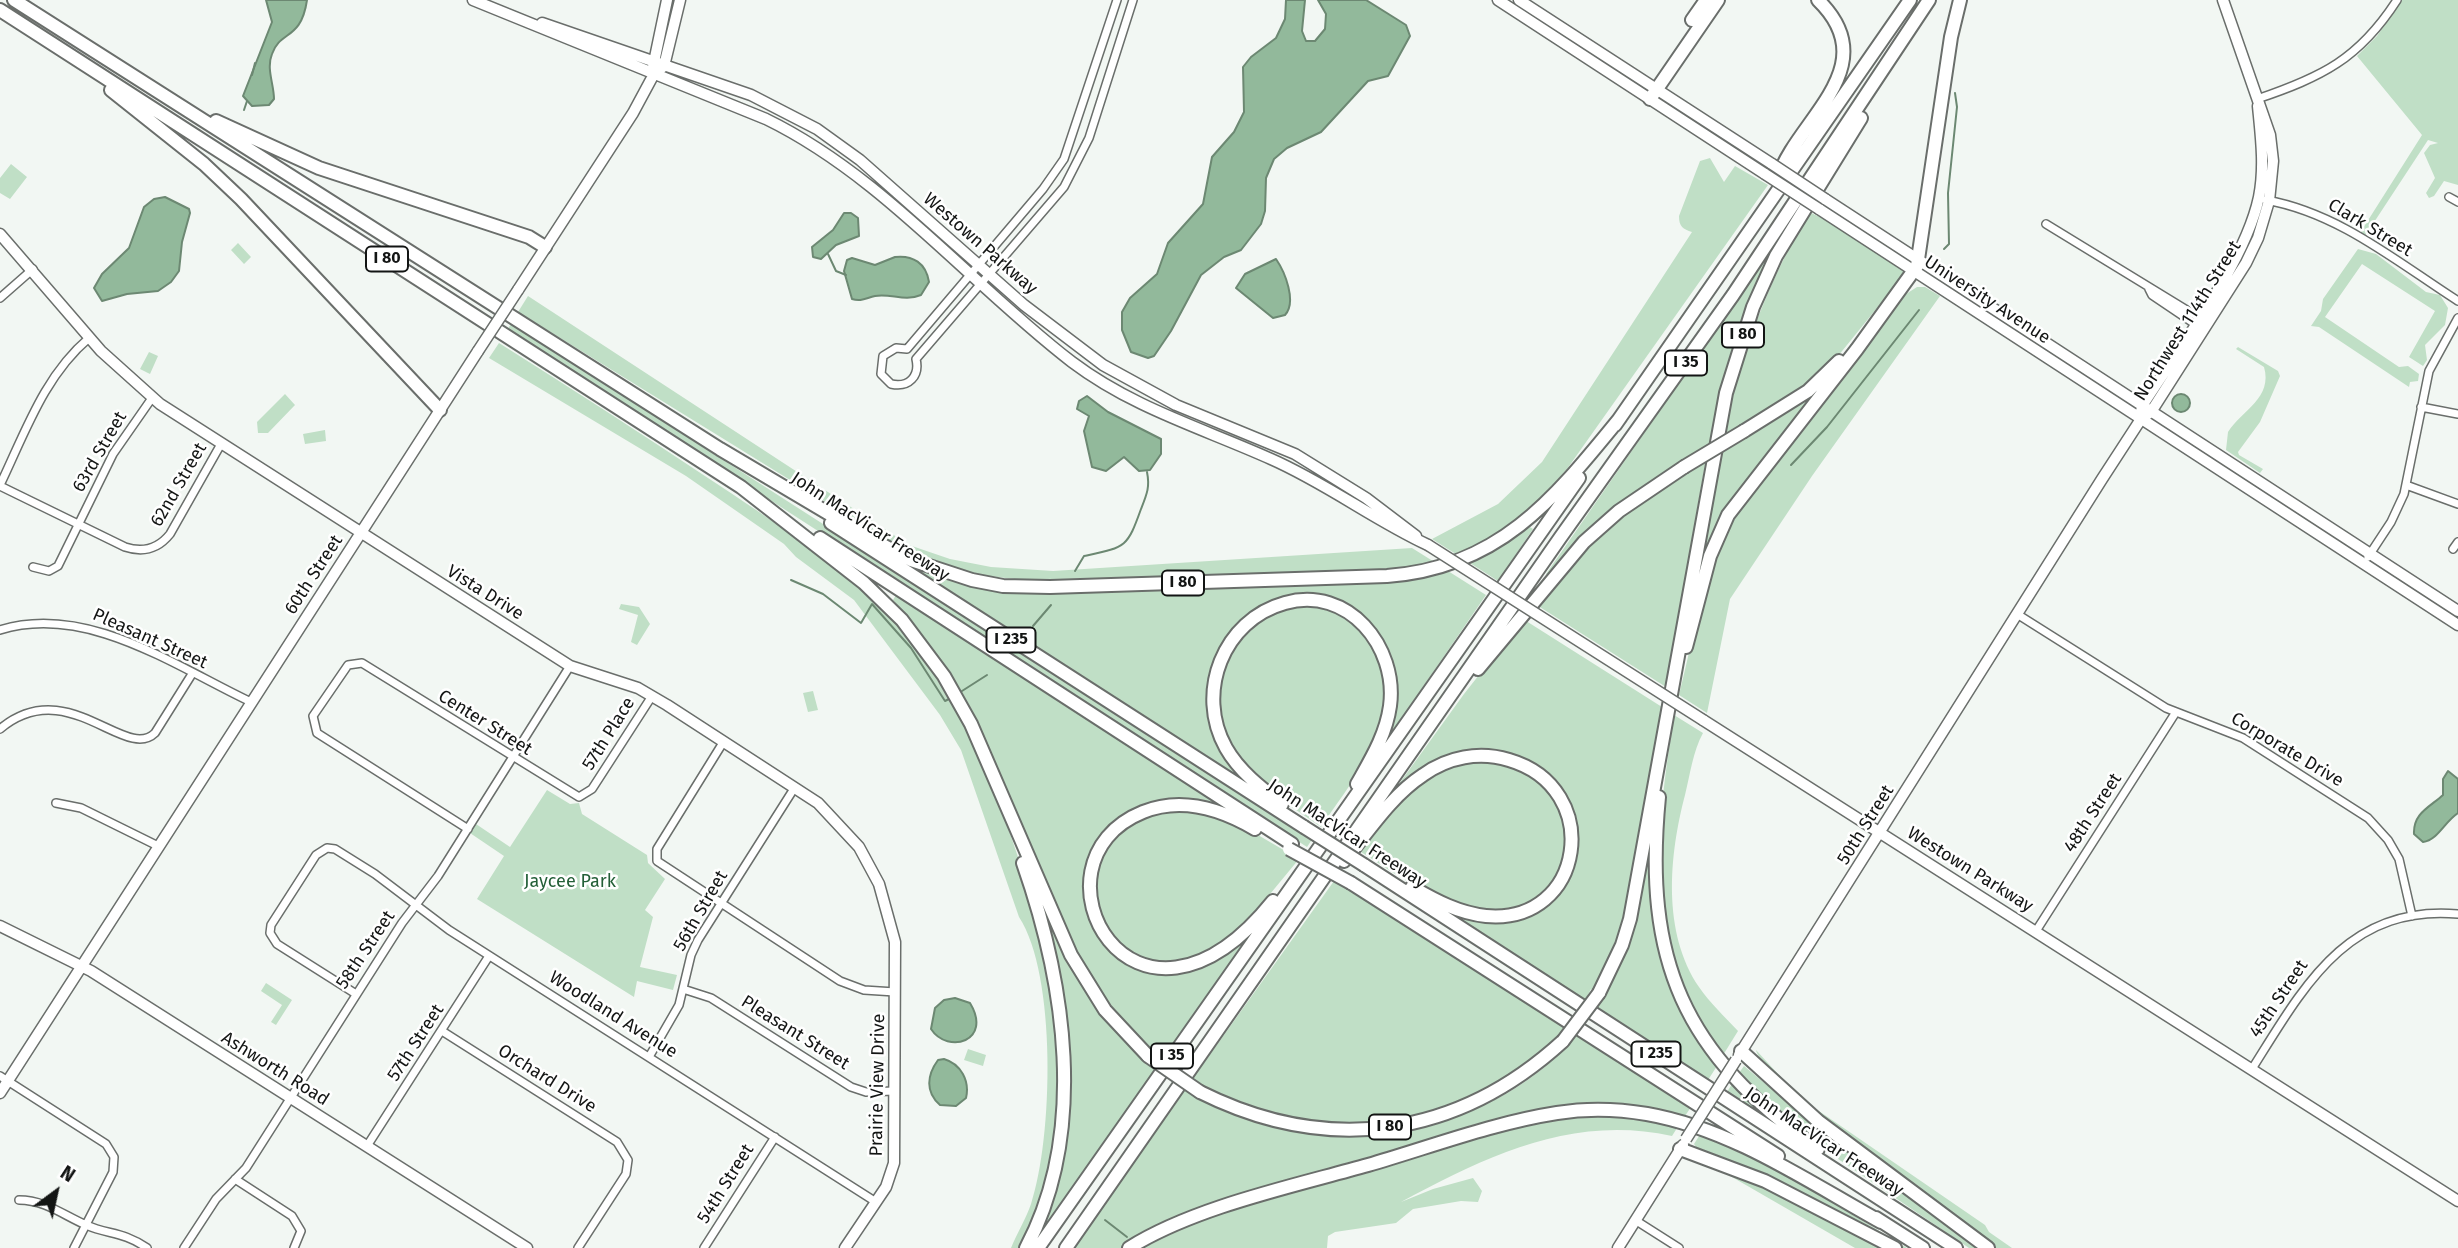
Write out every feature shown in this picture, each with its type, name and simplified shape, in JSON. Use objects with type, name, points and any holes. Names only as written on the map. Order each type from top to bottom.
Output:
[{"type":"highway","name":"I 80","points":[[14,0],[720,449],[911,559],[972,580],[1035,588],[1410,574],[1454,564],[1482,552],[1510,535],[1542,507],[1620,418],[1910,0]]},
{"type":"highway","points":[[1650,92],[1706,0]]},
{"type":"highway","points":[[1650,92],[1718,0]]},
{"type":"highway","points":[[1771,200],[1780,169],[1831,93],[1839,74],[1842,59],[1839,32],[1818,0]]},
{"type":"highway","name":"I 35","points":[[1066,1248],[1733,295],[1929,0]]},
{"type":"highway","name":"I 80","points":[[0,10],[741,487],[864,583],[902,620],[944,676],[971,724],[1070,955],[1086,984],[1112,1018],[1148,1056],[1200,1092],[1245,1112],[1306,1128],[1337,1130],[1400,1126],[1450,1113],[1489,1096],[1516,1080],[1563,1041],[1599,993],[1617,957],[1630,919],[1721,415],[1753,307],[1790,232],[1937,0]]},
{"type":"highway","points":[[1666,715],[1710,556],[1728,515],[1887,308],[1916,266],[1951,37],[1960,0]]},
{"type":"highway","points":[[65,52],[204,164],[242,200],[440,410]]},
{"type":"highway","points":[[100,55],[235,132],[319,168],[529,237],[545,247]]},
{"type":"highway","points":[[1434,720],[1584,542],[1641,494],[1808,391],[1887,308]]},
{"type":"highway","name":"I 35","points":[[1038,1248],[1620,418]]},
{"type":"highway","name":"John MacVicar Freeway","points":[[720,449],[870,550],[1364,865],[1952,1246]]},
{"type":"highway","name":"John MacVicar Freeway","points":[[741,487],[1291,846],[1923,1248]]},
{"type":"highway","points":[[1304,827],[1291,811],[1240,768],[1221,738],[1213,699],[1217,668],[1227,647],[1242,629],[1270,608],[1305,600],[1341,608],[1363,623],[1381,649],[1391,681],[1390,708],[1383,736],[1325,842]]},
{"type":"highway","points":[[1662,740],[1664,754],[1657,809],[1656,898],[1666,958],[1688,1014],[1721,1064],[1751,1096],[1792,1131],[1952,1246]]},
{"type":"highway","points":[[1290,926],[1401,793],[1423,775],[1456,759],[1495,756],[1535,771],[1553,787],[1563,801],[1573,833],[1568,865],[1549,894],[1522,912],[1506,915],[1475,914],[1453,908],[1387,873],[1364,865]]},
{"type":"highway","points":[[1000,793],[1036,902],[1049,952],[1061,1034],[1061,1121],[1055,1170],[1039,1222],[1026,1248]]},
{"type":"highway","points":[[1291,846],[1204,807],[1182,804],[1147,810],[1124,822],[1100,849],[1090,877],[1090,902],[1095,918],[1110,943],[1134,961],[1169,969],[1194,966],[1235,942],[1290,879],[1307,866]]},
{"type":"highway","points":[[1739,1055],[1818,1122],[1988,1248]]},
{"type":"highway","points":[[1129,1248],[1201,1215],[1267,1195],[1529,1118],[1592,1110],[1646,1114],[1711,1132],[1757,1153],[1881,1222]]},
{"type":"highway","points":[[1683,1144],[1765,1181],[1895,1248]]},
{"type":"street","name":"Westown Parkway","points":[[473,0],[751,95],[817,130],[860,160],[1024,305],[1116,374],[1176,405],[1294,453],[1366,498],[1429,545],[2458,1201]]},
{"type":"street","points":[[654,74],[652,61],[667,0]]},
{"type":"street","points":[[664,66],[680,0]]},
{"type":"street","points":[[907,349],[1043,190],[1064,159],[1117,0]]},
{"type":"street","points":[[916,359],[1055,199],[1074,172],[1088,138],[1133,0]]},
{"type":"street","name":"University Avenue","points":[[1498,0],[1509,3],[1650,92],[1772,164],[2141,419],[2458,625]]},
{"type":"street","name":"University Avenue","points":[[1519,0],[1765,174],[2146,409],[2458,611]]},
{"type":"street","name":"Northwest 114th Street","points":[[2141,419],[2201,323],[2253,250],[2264,200],[2272,143],[2265,115],[2223,0]]},
{"type":"street","points":[[2257,99],[2305,82],[2336,66],[2374,33],[2397,0]]},
{"type":"street","name":"Westown Parkway","points":[[492,7],[766,119],[809,141],[855,175],[1066,357],[1122,395],[1157,413],[1273,459],[1397,531],[1429,545]]},
{"type":"street","name":"60th Street","points":[[0,1093],[4,1078],[81,965],[633,113],[654,74],[664,66]]},
{"type":"street","points":[[2449,197],[2458,202]]},
{"type":"street","name":"Clark Street","points":[[2264,200],[2297,206],[2338,223],[2458,301]]},
{"type":"street","points":[[2046,224],[2149,289],[2155,290],[2201,323]]},
{"type":"street","name":"Vista Drive","points":[[0,234],[33,269],[89,338],[152,398],[360,534],[570,666],[638,688],[724,741],[833,816],[870,865],[891,924],[896,962],[895,992]]},
{"type":"street","points":[[0,298],[33,269]]},
{"type":"street","points":[[2364,564],[2395,515],[2406,485],[2421,407],[2435,357],[2458,318]]},
{"type":"street","points":[[79,524],[0,485],[51,379],[65,359],[89,338]]},
{"type":"street","points":[[896,348],[907,349],[916,359],[917,373],[908,383],[895,385],[884,379],[880,369],[883,356],[896,348]]},
{"type":"street","name":"63rd Street","points":[[33,567],[49,571],[58,566],[121,440],[152,398]]},
{"type":"street","points":[[2421,407],[2458,414]]},
{"type":"street","name":"50th Street","points":[[1618,1248],[2141,419]]},
{"type":"street","name":"62nd Street","points":[[79,524],[125,547],[147,550],[166,540],[221,444]]},
{"type":"street","points":[[2406,485],[2438,494],[2458,504]]},
{"type":"street","points":[[2453,549],[2458,542]]},
{"type":"street","name":"Corporate Drive","points":[[2017,614],[2176,712],[2243,738],[2374,823],[2400,861],[2412,916]]},
{"type":"street","name":"Pleasant Street","points":[[0,630],[32,623],[66,623],[96,629],[251,702]]},
{"type":"street","name":"Center Street","points":[[468,829],[321,737],[314,728],[313,716],[344,668],[353,663],[362,663],[573,797],[584,796],[592,789]]},
{"type":"street","name":"58th Street","points":[[184,1248],[216,1199],[235,1179],[402,923],[468,829],[570,666]]},
{"type":"street","points":[[0,729],[21,715],[52,709],[72,712],[135,740],[146,739],[155,733],[192,674]]},
{"type":"street","name":"57th Place","points":[[592,789],[652,696]]},
{"type":"street","name":"48th Street","points":[[2036,931],[2176,712]]},
{"type":"street","points":[[724,741],[656,849],[661,865],[850,986],[895,992]]},
{"type":"street","name":"56th Street","points":[[649,1057],[679,1005],[691,955],[794,787]]},
{"type":"street","points":[[56,803],[73,805],[158,846]]},
{"type":"street","name":"Woodland Avenue","points":[[356,994],[277,944],[270,933],[272,923],[316,855],[327,848],[336,850],[489,956],[876,1202]]},
{"type":"street","points":[[2412,916],[2458,914]]},
{"type":"street","name":"45th Street","points":[[2252,1069],[2295,999],[2323,964],[2364,933],[2412,916]]},
{"type":"street","name":"Ashworth Road","points":[[0,926],[81,965],[527,1248]]},
{"type":"street","name":"57th Street","points":[[368,1146],[489,956]]},
{"type":"street","name":"Pleasant Street","points":[[682,989],[711,998],[851,1087],[866,1092],[894,1091]]},
{"type":"street","name":"Prairie View Drive","points":[[845,1248],[889,1180],[895,1158],[895,992]]},
{"type":"street","name":"Orchard Drive","points":[[442,1031],[617,1142],[628,1160],[626,1174],[578,1248]]},
{"type":"street","points":[[4,1078],[106,1144],[114,1157],[110,1178],[74,1248]]},
{"type":"street","name":"54th Street","points":[[704,1248],[775,1137]]},
{"type":"street","points":[[235,1179],[292,1216],[299,1224],[300,1236],[294,1248]]},
{"type":"street","points":[[19,1200],[41,1203],[86,1225],[123,1234],[147,1248]]},
{"type":"street","points":[[1635,1220],[1679,1248]]},
{"type":"green space","points":[[2402,0],[2458,0],[2458,185],[2444,181],[2434,196],[2429,198],[2426,193],[2435,178],[2424,153],[2430,145],[2438,143],[2428,140],[2365,236],[2360,233],[2422,135],[2357,56],[2377,36]]},
{"type":"green space","points":[[1710,158],[1724,182],[1735,166],[1768,185],[1567,469],[1536,504],[1504,531],[1459,556],[1432,539],[1498,504],[1542,462],[1692,232],[1682,227],[1679,216],[1700,161]]},
{"type":"green space","points":[[11,164],[27,177],[10,199],[0,193],[0,178]]},
{"type":"green space","points":[[1809,212],[1833,223],[1907,271],[1834,361],[1806,387],[1722,440],[1737,380],[1756,322],[1780,266]]},
{"type":"green space","points":[[238,243],[251,257],[244,264],[231,250]]},
{"type":"green space","points":[[2358,249],[2376,254],[2426,292],[2440,295],[2448,308],[2445,325],[2425,345],[2427,360],[2423,366],[2409,357],[2435,311],[2362,264],[2325,317],[2399,367],[2408,366],[2419,374],[2418,381],[2410,382],[2409,387],[2319,327],[2311,326],[2321,311],[2323,299]]},
{"type":"green space","points":[[1764,261],[1767,262],[1735,341],[1709,448],[1666,475],[1550,577],[1546,574]]},
{"type":"green space","points":[[1917,287],[1925,287],[1940,296],[1812,476],[1730,599],[1707,713],[1679,695],[1697,618],[1721,544],[1746,497],[1906,294]]},
{"type":"green space","points":[[528,296],[909,545],[950,559],[991,567],[1053,571],[1412,548],[1436,563],[1389,570],[1064,581],[999,577],[937,563],[897,546],[518,312]]},
{"type":"green space","points":[[511,324],[1313,838],[1307,847],[507,330]]},
{"type":"green space","points":[[499,343],[732,494],[850,579],[892,619],[928,663],[961,719],[991,784],[1017,855],[1038,928],[1052,998],[1059,1064],[1058,1121],[1044,1186],[1021,1248],[1011,1248],[1031,1204],[1044,1139],[1048,1058],[1045,1016],[1040,977],[1031,943],[1019,917],[961,750],[940,715],[854,600],[796,557],[784,544],[686,476],[489,358]]},
{"type":"green space","points":[[2238,347],[2278,371],[2280,376],[2260,422],[2238,452],[2263,469],[2260,473],[2226,450],[2228,432],[2255,403],[2266,378],[2264,367],[2236,349]]},
{"type":"green space","points":[[149,352],[158,356],[150,374],[140,369]]},
{"type":"green space","points":[[1823,384],[1734,499],[1702,570],[1699,569],[1720,450]]},
{"type":"green space","points":[[285,394],[295,405],[268,433],[258,433],[257,422]]},
{"type":"green space","points":[[325,430],[326,441],[305,444],[303,434]]},
{"type":"green space","points":[[1706,459],[1666,687],[1535,604],[1600,530]]},
{"type":"green space","points":[[1530,527],[1533,529],[1498,581],[1470,563]]},
{"type":"green space","points":[[913,567],[980,587],[1386,582],[1448,571],[1486,595],[1379,751],[1390,662],[1333,600],[1252,614],[1208,696],[1246,783],[912,570]]},
{"type":"green space","points":[[896,595],[1226,808],[1192,807],[1130,814],[1114,823],[1102,836],[1093,850],[1088,867],[1088,902],[1099,934],[1139,962],[1165,972],[1195,969],[1244,942],[1162,1060],[1124,1023],[1092,979],[1064,931],[975,725],[951,677],[893,600]]},
{"type":"green space","points":[[621,604],[639,607],[650,624],[637,645],[631,642],[638,615],[619,609]]},
{"type":"green space","points":[[1312,604],[1344,617],[1360,629],[1373,646],[1387,683],[1387,703],[1375,741],[1366,760],[1321,827],[1286,803],[1240,761],[1219,721],[1217,681],[1239,636],[1279,608]]},
{"type":"green space","points":[[1523,619],[1662,707],[1624,917],[1614,949],[1594,990],[1591,989],[1585,1001],[1438,906],[1482,919],[1550,898],[1575,823],[1567,799],[1559,788],[1480,752],[1391,795],[1464,694]]},
{"type":"green space","points":[[813,691],[818,710],[808,712],[803,693]]},
{"type":"green space","points":[[1674,715],[1703,733],[1692,763],[1675,843],[1672,893],[1674,918],[1687,965],[1699,987],[1738,1031],[1720,1060],[1683,995],[1669,953],[1662,920],[1659,851]]},
{"type":"green space","points":[[1462,761],[1499,762],[1533,778],[1555,800],[1566,827],[1565,854],[1555,879],[1535,899],[1507,910],[1471,909],[1442,900],[1358,850],[1396,803],[1431,773]]},
{"type":"green space","name":"Jaycee Park","points":[[547,790],[570,804],[579,803],[582,814],[647,855],[648,863],[665,879],[645,910],[653,917],[640,967],[677,975],[673,990],[637,981],[634,997],[477,899],[504,856],[467,831],[473,822],[510,847]]},
{"type":"green space","points":[[1194,809],[1246,828],[1299,859],[1237,934],[1196,960],[1155,964],[1125,951],[1099,918],[1093,878],[1111,839],[1151,813]]},
{"type":"green space","points":[[1651,833],[1654,897],[1662,956],[1682,1011],[1697,1039],[1717,1066],[1708,1080],[1597,1008],[1627,948]]},
{"type":"green space","points":[[1334,881],[1567,1028],[1543,1053],[1514,1075],[1482,1093],[1448,1108],[1377,1124],[1341,1126],[1291,1119],[1247,1106],[1191,1081]]},
{"type":"green space","points":[[1049,922],[1093,1002],[1121,1038],[1155,1070],[1030,1248],[1065,1112],[1045,923]]},
{"type":"green space","points":[[266,983],[292,1000],[276,1025],[271,1022],[282,1005],[261,991]]},
{"type":"green space","points":[[1578,1034],[1691,1107],[1683,1119],[1564,1109],[1152,1231],[1121,1248],[1074,1248],[1185,1090],[1234,1113],[1285,1128],[1339,1135],[1392,1132],[1444,1121],[1493,1101],[1538,1072]]},
{"type":"green space","points":[[968,1049],[986,1055],[983,1066],[964,1060]]},
{"type":"green space","points":[[1756,1050],[1798,1096],[1766,1066]]},
{"type":"green space","points":[[1744,1066],[1818,1128],[1983,1248],[1969,1248],[1797,1131],[1736,1077]]},
{"type":"green space","points":[[1732,1084],[1764,1113],[1762,1115],[1727,1092]]},
{"type":"green space","points":[[1803,1100],[1985,1225],[1989,1232],[2012,1248],[1996,1248],[1864,1150]]},
{"type":"green space","points":[[1618,1113],[1679,1125],[1672,1136],[1635,1131],[1600,1131],[1565,1135],[1498,1155],[1401,1202],[1433,1189],[1473,1178],[1482,1191],[1478,1202],[1461,1201],[1413,1209],[1396,1223],[1335,1232],[1328,1236],[1327,1248],[1135,1248],[1207,1216],[1531,1121],[1572,1114]]},
{"type":"green space","points":[[1701,1133],[1793,1178],[1907,1248],[1901,1248],[1698,1150],[1694,1144]]},
{"type":"green space","points":[[1706,1162],[1777,1192],[1886,1248],[1855,1248]]},
{"type":"shaded area","points":[[266,0],[307,0],[300,22],[276,46],[270,60],[274,99],[269,105],[252,106],[243,96],[272,22]]},
{"type":"shaded area","points":[[1286,0],[1305,0],[1302,31],[1306,41],[1315,41],[1325,29],[1326,14],[1318,0],[1366,0],[1406,25],[1410,36],[1388,76],[1368,81],[1321,132],[1287,148],[1274,159],[1266,178],[1265,211],[1261,224],[1241,250],[1224,257],[1201,275],[1171,331],[1154,356],[1148,358],[1131,352],[1122,330],[1122,312],[1130,298],[1157,274],[1168,243],[1203,204],[1212,157],[1234,132],[1244,112],[1243,67],[1251,57],[1276,38],[1285,19]]},
{"type":"shaded area","points":[[165,197],[189,209],[190,213],[182,242],[179,271],[171,282],[158,291],[127,294],[102,301],[94,288],[102,274],[129,248],[144,207],[154,199]]},
{"type":"shaded area","points":[[844,213],[851,213],[858,218],[859,236],[836,245],[821,259],[813,257],[812,247],[833,230]]},
{"type":"shaded area","points":[[895,257],[907,257],[922,265],[929,282],[921,295],[909,298],[881,295],[861,300],[852,299],[844,271],[847,260],[852,258],[875,265]]},
{"type":"shaded area","points":[[1276,259],[1286,279],[1290,303],[1285,315],[1273,318],[1236,288],[1245,274]]},
{"type":"shaded area","points":[[2177,394],[2185,394],[2190,403],[2188,410],[2177,412],[2172,407],[2172,399]]},
{"type":"shaded area","points":[[1087,396],[1108,412],[1161,439],[1161,454],[1150,470],[1139,471],[1124,457],[1106,471],[1092,467],[1084,431],[1089,416],[1077,409],[1079,401]]},
{"type":"shaded area","points":[[2448,771],[2458,779],[2458,813],[2433,838],[2423,842],[2414,834],[2416,821],[2423,811],[2443,795],[2443,779]]},
{"type":"shaded area","points":[[955,998],[970,1003],[976,1016],[976,1027],[972,1035],[957,1042],[938,1037],[931,1029],[935,1008],[944,1000]]},
{"type":"shaded area","points":[[944,1059],[959,1069],[967,1085],[966,1098],[956,1106],[940,1105],[930,1089],[932,1072],[938,1060]]},
{"type":"waterway","points":[[252,75],[255,63]]},
{"type":"waterway","points":[[1944,249],[1949,244],[1948,193],[1957,107],[1955,93]]},
{"type":"waterway","points":[[244,110],[247,101]]},
{"type":"waterway","points":[[828,254],[836,271],[846,275]]},
{"type":"waterway","points":[[1791,465],[1827,427],[1919,310]]},
{"type":"waterway","points":[[1075,571],[1084,556],[1117,547],[1128,539],[1146,495],[1147,472]]},
{"type":"waterway","points":[[791,580],[823,594],[861,623],[872,604],[911,648],[945,701],[949,699]]},
{"type":"waterway","points":[[1033,626],[1051,605]]},
{"type":"waterway","points":[[962,691],[987,675]]},
{"type":"waterway","points":[[1105,1220],[1127,1237]]}]
